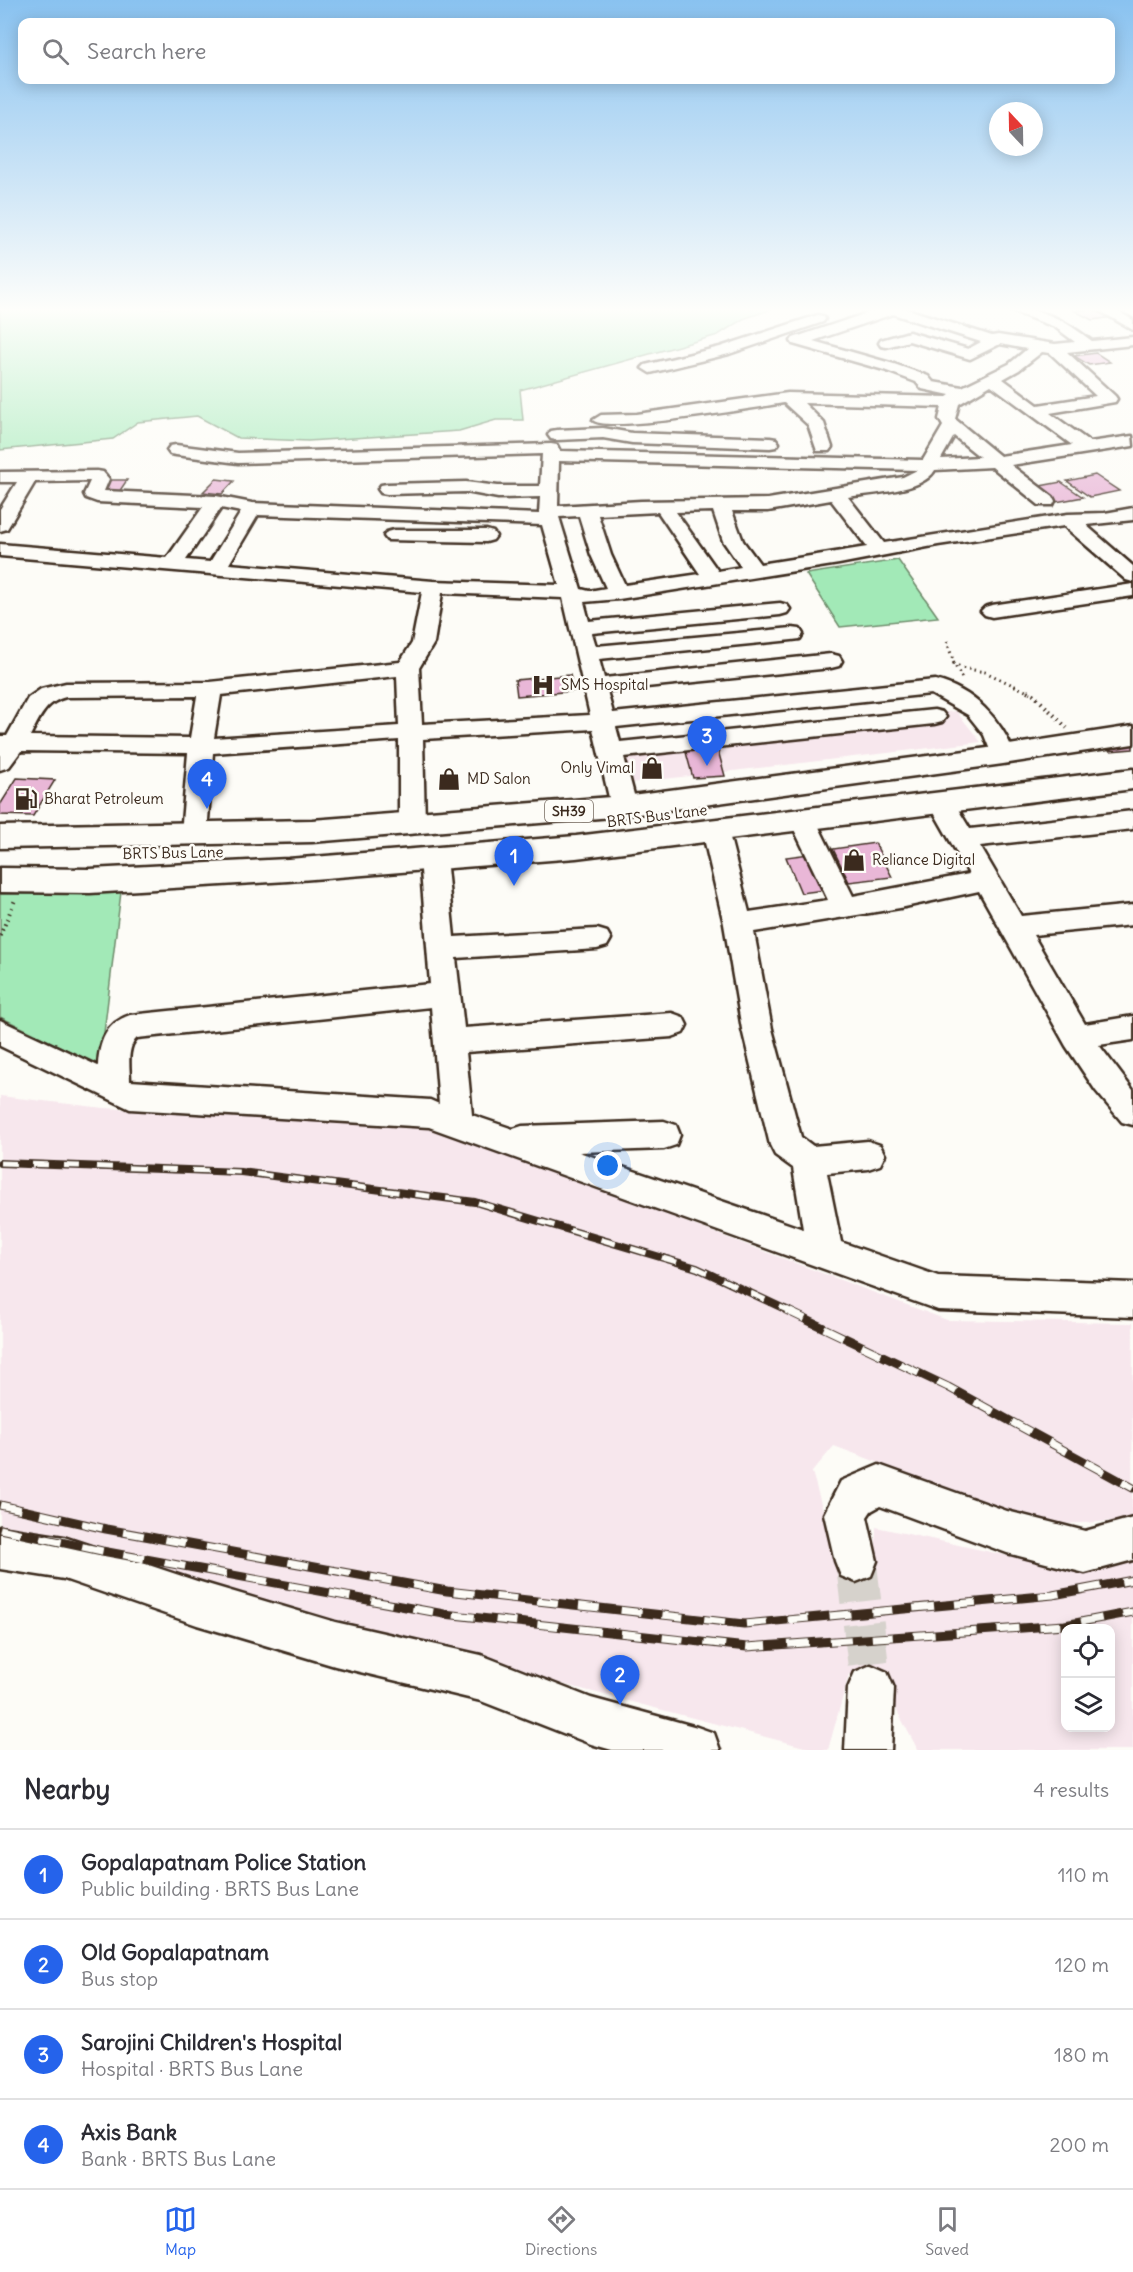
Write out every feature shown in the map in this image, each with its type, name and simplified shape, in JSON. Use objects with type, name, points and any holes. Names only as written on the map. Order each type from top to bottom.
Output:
[{"type":"main road","name":"SH39","points":[[0,837],[312,831],[624,806],[1003,755],[1133,735]]},
{"type":"main road","name":"BRTS Bus Lane","points":[[0,856],[170,854],[298,849],[464,837],[999,777],[1133,758]]},
{"type":"main road","name":"SH39","points":[[12,880],[101,881],[288,870],[576,846],[1133,779]]},
{"type":"street","points":[[937,390],[957,398]]},
{"type":"street","points":[[601,420],[637,419],[789,398],[957,398],[973,390]]},
{"type":"street","points":[[1007,390],[1087,448]]},
{"type":"street","points":[[1035,410],[1109,399],[1098,390]]},
{"type":"street","points":[[789,398],[816,423],[823,447]]},
{"type":"street","points":[[957,398],[948,420],[951,426],[1046,501]]},
{"type":"street","points":[[394,536],[465,535],[552,524],[587,510],[768,505],[908,482],[925,473],[951,426]]},
{"type":"street","points":[[556,435],[589,434],[823,447],[932,459]]},
{"type":"street","points":[[588,456],[589,434]]},
{"type":"street","points":[[551,456],[775,461],[932,459],[996,462],[1132,441]]},
{"type":"street","points":[[176,450],[238,458],[551,449],[549,491],[552,524],[572,594],[624,806]]},
{"type":"street","points":[[600,472],[778,475],[775,461]]},
{"type":"street","points":[[0,477],[97,476],[100,479],[93,494],[97,496],[216,502],[252,509],[552,524]]},
{"type":"street","points":[[0,525],[29,477]]},
{"type":"street","points":[[792,484],[869,488]]},
{"type":"street","points":[[387,489],[466,487],[498,492],[549,491]]},
{"type":"street","points":[[837,495],[879,550]]},
{"type":"street","points":[[173,565],[190,535],[216,502]]},
{"type":"street","points":[[1068,520],[1091,511],[1133,504]]},
{"type":"street","points":[[721,506],[730,537],[738,552],[755,571]]},
{"type":"street","points":[[664,508],[713,578]]},
{"type":"street","points":[[216,568],[252,509]]},
{"type":"street","points":[[587,510],[601,555],[619,593]]},
{"type":"street","points":[[0,550],[433,587],[556,591],[589,597],[755,571],[938,538],[1068,520],[1105,519],[1133,514]]},
{"type":"street","points":[[1068,520],[1133,576]]},
{"type":"street","points":[[412,823],[408,668],[423,643],[433,587]]},
{"type":"street","points":[[992,611],[1133,590]]},
{"type":"street","points":[[580,628],[780,609]]},
{"type":"street","points":[[585,654],[792,634]]},
{"type":"street","points":[[593,686],[831,661]]},
{"type":"street","points":[[5,750],[36,703],[49,694],[66,690],[210,688],[408,668]]},
{"type":"street","points":[[5,750],[201,746],[603,721],[935,687],[970,706],[995,734],[1003,755]]},
{"type":"street","points":[[194,834],[201,746],[210,688]]},
{"type":"street","points":[[611,751],[934,717]]},
{"type":"street","points":[[941,802],[1077,1037],[1107,1082],[1133,1112]]},
{"type":"street","points":[[802,819],[845,907]]},
{"type":"street","points":[[962,839],[1133,820]]},
{"type":"street","points":[[715,830],[738,924],[749,991],[787,1145],[808,1161],[825,1253]]},
{"type":"street","points":[[433,858],[457,1124]]},
{"type":"street","points":[[738,924],[845,907],[987,880]]},
{"type":"street","points":[[1015,927],[1133,915]]},
{"type":"street","points":[[440,948],[597,939]]},
{"type":"street","points":[[114,1088],[116,1039],[130,1027],[444,994]]},
{"type":"street","points":[[449,1041],[672,1025]]},
{"type":"street","points":[[1077,1037],[1133,1028]]},
{"type":"street","points":[[0,1032],[130,1096],[430,1114],[938,1293],[1133,1300]]},
{"type":"street","points":[[506,1141],[664,1135]]},
{"type":"street","points":[[808,1161],[868,1155]]},
{"type":"street","points":[[856,1561],[845,1514],[856,1496],[879,1485],[1007,1532],[1085,1552],[1133,1539]]},
{"type":"street","points":[[0,1548],[64,1558],[197,1603],[335,1644],[481,1678],[591,1721],[614,1739],[697,1750]]},
{"type":"street","points":[[868,1750],[871,1688]]},
{"type":"path","points":[[947,641],[953,663],[968,692],[970,706]]},
{"type":"path","points":[[953,663],[962,668],[985,672],[1034,694],[1068,729]]},
{"type":"path","points":[[0,936],[12,880]]},
{"type":"shaded area","points":[[956,711],[981,742],[630,783],[616,745]]},
{"type":"shaded area","points":[[0,1096],[104,1108],[427,1125],[947,1320],[1133,1323],[1132,1520],[1046,1525],[834,1446],[812,1472],[839,1566],[875,1567],[876,1527],[1050,1565],[1133,1559],[1133,1750],[918,1750],[883,1685],[849,1674],[828,1750],[816,1750],[239,1600],[0,1550]]},
{"type":"green space","points":[[0,390],[521,390],[523,420],[496,420],[459,431],[308,441],[238,438],[197,416],[138,422],[113,439],[0,450]]},
{"type":"green space","points":[[898,560],[938,617],[840,627],[806,574]]},
{"type":"green space","points":[[121,892],[100,1066],[0,1017],[0,894]]},
{"type":"building","points":[[1095,475],[1119,491],[1090,497],[1067,481]]},
{"type":"building","points":[[216,479],[234,481],[222,494],[203,492]]},
{"type":"building","points":[[110,480],[127,480],[119,492],[102,491]]},
{"type":"building","points":[[1061,482],[1083,497],[1056,502],[1035,487]]},
{"type":"building","points":[[570,675],[574,691],[517,696],[515,680]]},
{"type":"building","points":[[1133,742],[1133,749],[1110,751],[1106,746]]},
{"type":"building","points":[[716,743],[725,776],[693,778],[684,745]]},
{"type":"building","points":[[17,778],[55,780],[33,816],[0,815],[0,805]]},
{"type":"building","points":[[875,843],[892,877],[849,882],[833,849]]},
{"type":"building","points":[[817,853],[833,889],[801,893],[786,857]]},
{"type":"tunnel","points":[[856,1561],[871,1688]]},
{"type":"railway","points":[[0,1163],[241,1172],[475,1202],[697,1268],[789,1311]]},
{"type":"railway","points":[[786,1310],[948,1387],[1133,1488]]},
{"type":"railway","points":[[0,1505],[106,1529],[447,1591],[744,1624],[1053,1595],[1133,1580]]},
{"type":"railway","points":[[0,1529],[102,1551],[444,1614],[747,1647],[1065,1625],[1133,1612]]},
{"type":"place","name":"SMS Hospital","points":[[543,685]]},
{"type":"place","name":"Sarojini Children's Hospital","points":[[707,766]]},
{"type":"place","name":"Only Vimal","points":[[652,768]]},
{"type":"place","name":"MD Salon","points":[[449,779]]},
{"type":"place","name":"Bharat Petroleum","points":[[26,799]]},
{"type":"place","name":"Axis Bank","points":[[207,809]]},
{"type":"place","name":"Reliance Digital","points":[[854,860]]},
{"type":"place","name":"Gopalapatnam Police Station","points":[[514,886]]},
{"type":"place","name":"Old Gopalapatnam","points":[[620,1705]]}]
